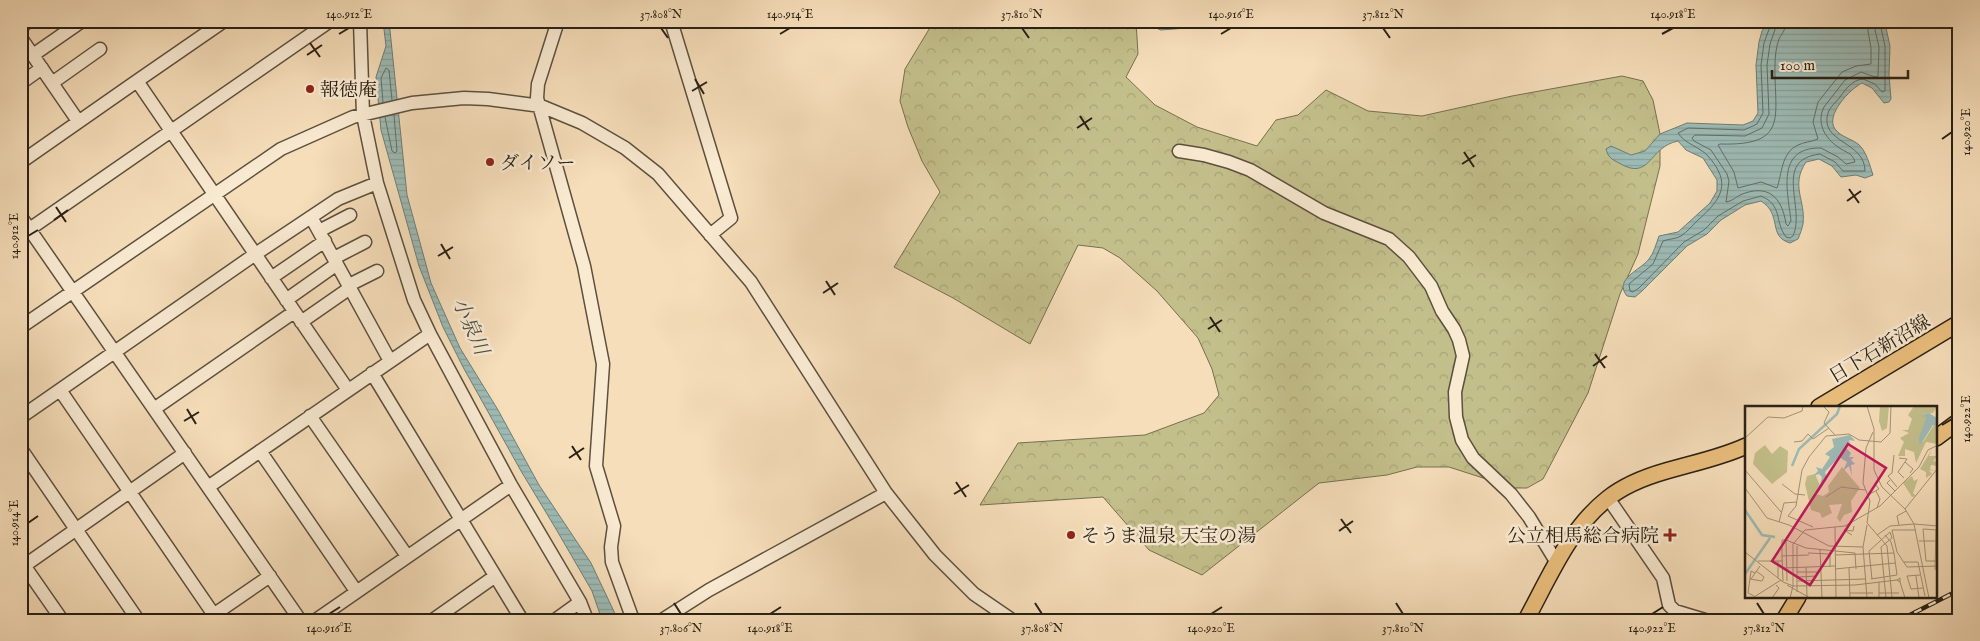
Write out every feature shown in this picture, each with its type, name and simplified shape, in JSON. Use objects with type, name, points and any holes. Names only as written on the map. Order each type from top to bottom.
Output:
[{"type":"main road","name":"日下石新沼線","points":[[1821,406],[1959,323]]},
{"type":"main road","points":[[1938,437],[1959,421]]},
{"type":"main road","points":[[1526,620],[1577,530],[1608,498],[1644,479],[1666,471],[1727,455],[1745,446]]},
{"type":"main road","points":[[1784,620],[1797,598]]},
{"type":"street","points":[[21,27],[29,21]]},
{"type":"street","points":[[33,55],[82,21]]},
{"type":"street","points":[[21,162],[224,21]]},
{"type":"street","points":[[25,232],[330,21]]},
{"type":"street","points":[[360,21],[378,183],[414,300],[430,334],[511,486],[580,602],[587,620]]},
{"type":"street","points":[[558,21],[538,84],[537,98],[584,266],[603,364],[596,466],[614,526],[611,547],[612,562],[633,620]]},
{"type":"street","points":[[671,21],[731,218],[710,235]]},
{"type":"street","points":[[21,38],[78,121]]},
{"type":"street","points":[[52,82],[100,50]]},
{"type":"street","points":[[21,83],[42,68]]},
{"type":"street","points":[[137,81],[348,390]]},
{"type":"street","points":[[21,327],[214,194],[282,149],[315,132],[353,117],[412,103],[440,99],[488,98],[540,106],[582,123],[624,148],[658,174],[751,282],[886,493],[935,555],[974,594],[1012,620]]},
{"type":"street","points":[[1179,151],[1204,154],[1250,170],[1324,213],[1389,239],[1409,257],[1431,286],[1442,311],[1459,340],[1463,356],[1455,392],[1456,417],[1462,440],[1473,458],[1511,494],[1529,517],[1558,563]]},
{"type":"street","points":[[21,417],[338,199],[378,183]]},
{"type":"street","points":[[271,278],[322,236],[350,216]]},
{"type":"street","points":[[21,217],[25,232],[73,292],[300,620]]},
{"type":"street","points":[[311,217],[390,361]]},
{"type":"street","points":[[286,300],[336,261],[365,242]]},
{"type":"street","points":[[154,409],[297,317],[377,271]]},
{"type":"street","points":[[208,487],[430,334]]},
{"type":"street","points":[[372,374],[494,577],[522,620]]},
{"type":"street","points":[[60,390],[131,491],[210,617],[270,576]]},
{"type":"street","points":[[310,416],[407,556]]},
{"type":"street","points":[[21,449],[138,620]]},
{"type":"street","points":[[260,451],[356,591]]},
{"type":"street","points":[[62,620],[22,565],[76,530],[185,453]]},
{"type":"street","points":[[316,620],[511,486]]},
{"type":"street","points":[[662,620],[709,590],[886,493]]},
{"type":"street","points":[[1608,498],[1663,578],[1669,605],[1675,611],[1705,620]]},
{"type":"street","points":[[433,620],[494,577]]},
{"type":"street","points":[[555,620],[580,602]]},
{"type":"green space","points":[[934,21],[1136,21],[1138,54],[1126,77],[1155,105],[1197,127],[1257,146],[1276,120],[1298,115],[1326,90],[1368,111],[1422,116],[1512,96],[1622,76],[1643,81],[1653,100],[1660,134],[1660,166],[1638,254],[1620,294],[1588,393],[1543,479],[1527,488],[1514,488],[1449,467],[1417,467],[1387,475],[1319,483],[1202,575],[1149,550],[1103,497],[980,505],[1018,443],[1145,435],[1204,413],[1219,395],[1212,369],[1198,338],[1157,291],[1120,258],[1103,248],[1078,245],[1030,344],[953,298],[894,267],[940,192],[922,161],[900,101],[905,69]]},
{"type":"water","points":[[383,21],[389,21],[407,195],[431,283],[460,348],[498,410],[539,485],[591,563],[618,620],[602,620],[592,591],[521,471],[463,367],[443,327],[419,266],[381,130],[376,77],[386,46]]},
{"type":"water","points":[[1156,21],[1197,21],[1187,28],[1161,30],[1158,29]]},
{"type":"water","points":[[1768,21],[1888,21],[1886,28],[1890,46],[1889,75],[1891,99],[1889,102],[1884,103],[1872,88],[1862,83],[1840,103],[1833,117],[1833,123],[1837,132],[1858,144],[1863,150],[1873,175],[1865,178],[1856,175],[1841,177],[1832,166],[1819,159],[1806,162],[1799,178],[1803,226],[1798,239],[1790,243],[1783,240],[1777,230],[1772,212],[1761,201],[1745,205],[1721,220],[1707,234],[1687,246],[1635,297],[1627,296],[1623,285],[1630,275],[1649,259],[1659,236],[1678,232],[1710,203],[1717,191],[1717,180],[1703,158],[1686,150],[1678,141],[1668,144],[1644,166],[1638,168],[1629,168],[1614,160],[1609,156],[1606,149],[1611,146],[1631,155],[1645,151],[1660,134],[1687,123],[1743,125],[1753,121],[1758,113],[1756,65],[1759,42],[1762,31]]},
{"type":"railway","points":[[1900,620],[1959,590]]},
{"type":"place","name":"報徳庵","points":[[310,89]]},
{"type":"place","name":"ダイソー","points":[[490,162]]},
{"type":"place","name":"そうま温泉 天宝の湯","points":[[1071,535]]},
{"type":"place","name":"公立相馬総合病院","points":[[1670,535]]},
{"type":"water label","name":"小泉川","points":[[471,326]]}]
